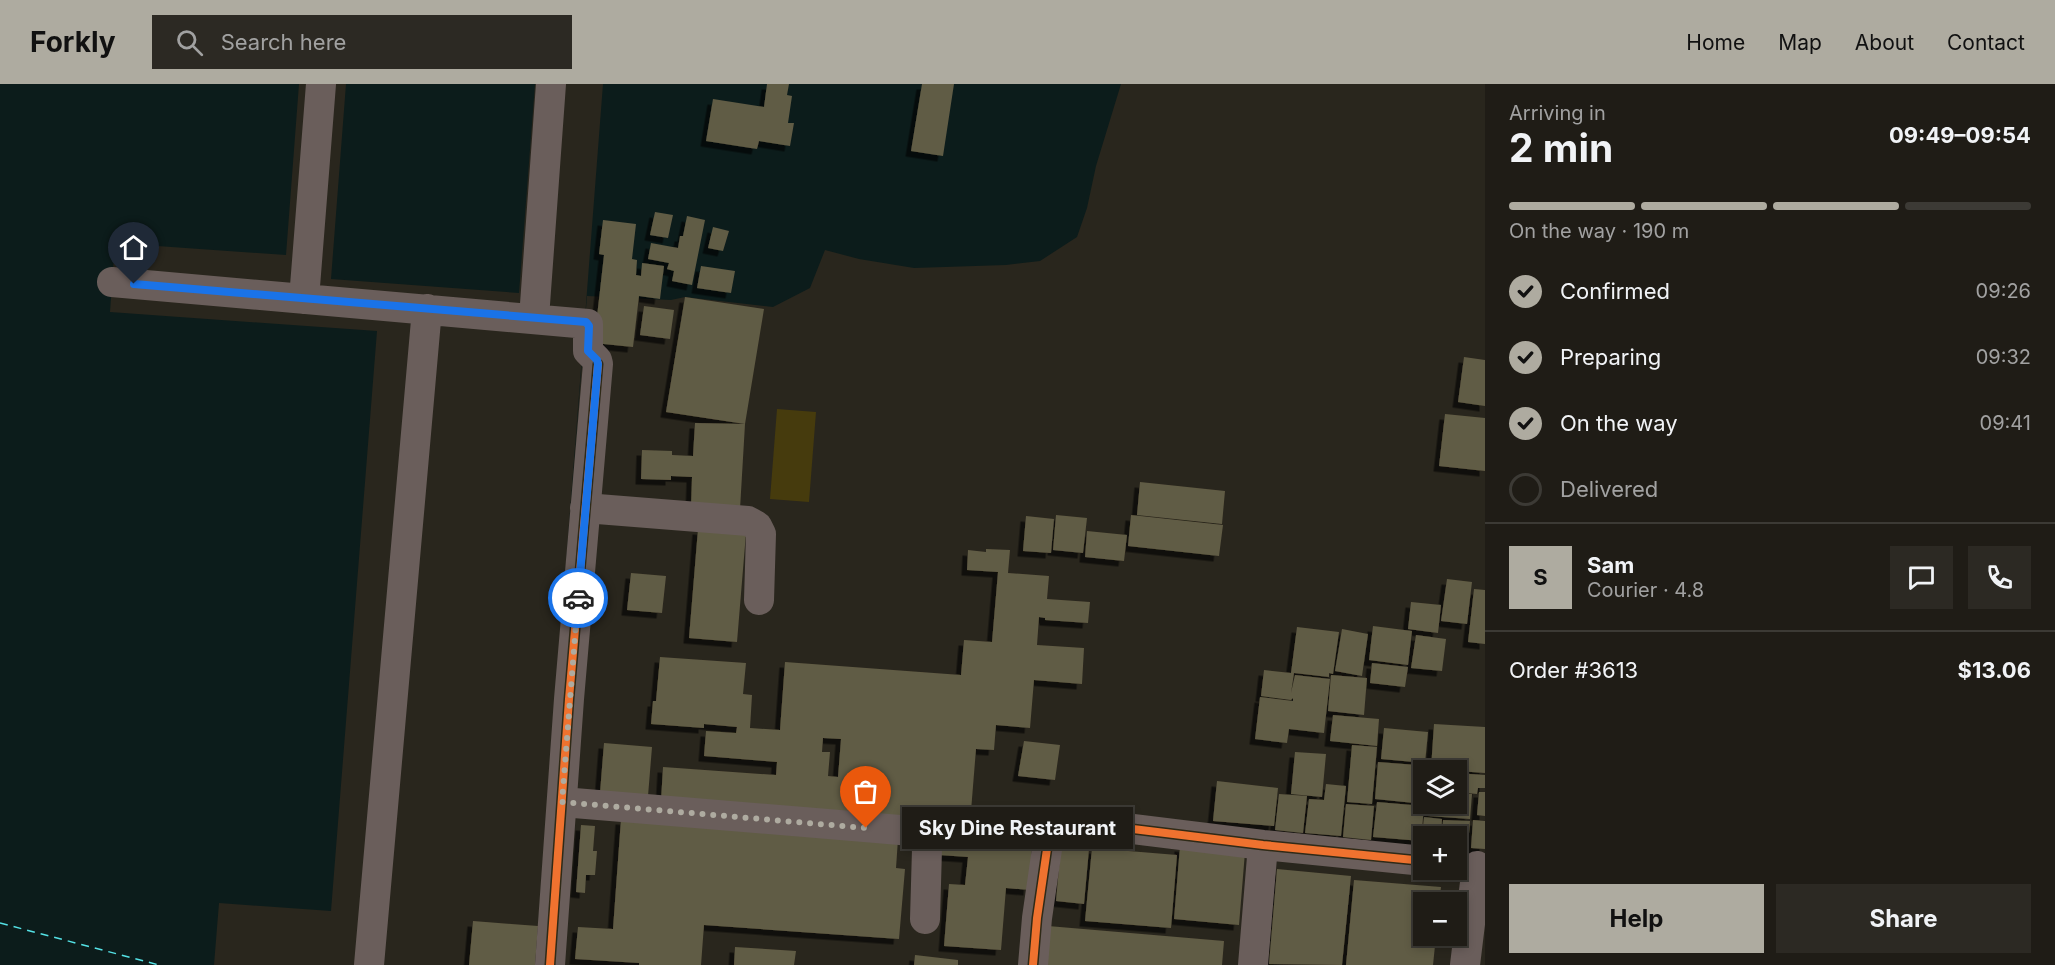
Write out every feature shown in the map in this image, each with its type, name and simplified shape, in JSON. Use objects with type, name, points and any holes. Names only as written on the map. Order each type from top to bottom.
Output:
[{"type":"street","points":[[304,299],[321,84]]},
{"type":"street","points":[[534,318],[551,84]]},
{"type":"street","points":[[112,282],[586,322],[589,326],[588,351],[598,364],[550,965]]},
{"type":"street","points":[[369,965],[427,309]]},
{"type":"street","points":[[585,508],[748,521],[757,526],[761,534],[759,600]]},
{"type":"street","points":[[562,802],[912,831],[924,841],[927,849],[925,919]]},
{"type":"street","points":[[1033,965],[1048,842],[1053,832],[1066,824],[1076,822],[1263,845],[1413,860]]},
{"type":"street","points":[[1253,965],[1263,845]]},
{"type":"street","points":[[1465,965],[1473,866]]},
{"type":"shaded area","points":[[0,84],[1121,84],[1077,237],[1040,261],[1006,265],[914,268],[859,259],[825,250],[810,288],[773,307],[685,297],[671,300],[587,296],[535,965],[0,965]]},
{"type":"shaded area","points":[[777,409],[816,412],[809,502],[770,499]]},
{"type":"pier","points":[[299,84],[346,84],[331,279],[519,293],[535,84],[603,84],[535,965],[214,965],[219,903],[331,911],[377,331],[110,312],[115,243],[286,255]]},
{"type":"building","points":[[767,84],[789,84],[787,95],[792,96],[788,123],[794,123],[790,146],[759,141],[757,149],[706,141],[713,99],[764,107]]},
{"type":"building","points":[[922,84],[954,84],[943,156],[911,151]]},
{"type":"building","points":[[655,212],[673,215],[668,238],[650,235]]},
{"type":"building","points":[[687,216],[705,220],[692,285],[672,281],[674,271],[667,269],[669,263],[648,259],[651,243],[678,248]]},
{"type":"building","points":[[603,220],[636,224],[632,259],[637,260],[636,275],[641,276],[642,263],[664,266],[660,299],[639,296],[633,347],[594,343],[604,255],[599,254]]},
{"type":"building","points":[[713,227],[729,231],[723,251],[708,248]]},
{"type":"building","points":[[701,266],[735,271],[731,293],[697,288]]},
{"type":"building","points":[[685,297],[764,309],[745,424],[666,412]]},
{"type":"building","points":[[644,306],[674,310],[670,339],[640,335]]},
{"type":"building","points":[[1464,357],[1485,360],[1485,406],[1458,402]]},
{"type":"building","points":[[1445,414],[1485,418],[1485,471],[1439,466]]},
{"type":"building","points":[[695,423],[745,424],[740,509],[691,507],[692,477],[671,476],[671,480],[641,479],[642,450],[672,451],[672,455],[693,456]]},
{"type":"building","points":[[1140,482],[1225,491],[1222,524],[1137,515]]},
{"type":"building","points":[[1056,515],[1087,518],[1083,553],[1053,550]]},
{"type":"building","points":[[1131,515],[1223,525],[1219,556],[1128,546]]},
{"type":"building","points":[[1026,516],[1054,519],[1051,553],[1023,551]]},
{"type":"building","points":[[698,529],[746,533],[737,642],[689,638]]},
{"type":"building","points":[[1087,531],[1127,535],[1124,561],[1085,557]]},
{"type":"building","points":[[986,549],[1010,550],[1008,573],[1049,576],[1047,599],[1090,602],[1088,623],[1045,620],[1039,617],[1037,645],[1084,648],[1082,684],[1034,680],[1030,728],[996,725],[994,750],[976,749],[971,811],[1034,816],[1029,890],[1006,888],[1001,950],[944,946],[949,884],[965,885],[968,857],[939,855],[941,825],[661,801],[663,767],[776,775],[777,762],[704,756],[706,731],[736,733],[737,727],[704,724],[704,728],[651,724],[653,701],[656,701],[660,657],[746,663],[743,694],[752,695],[750,728],[780,730],[785,662],[961,675],[964,640],[992,642],[998,572],[967,570],[968,550],[986,552]],"holes":[[[823,738],[841,739],[838,777],[828,776],[830,752],[822,752]]]},
{"type":"building","points":[[631,573],[666,576],[662,613],[627,610]]},
{"type":"building","points":[[1447,579],[1472,582],[1467,624],[1441,621]]},
{"type":"building","points":[[1474,589],[1485,590],[1485,644],[1468,642]]},
{"type":"building","points":[[1411,602],[1441,605],[1438,633],[1408,629]]},
{"type":"building","points":[[1373,626],[1412,631],[1408,665],[1369,660]]},
{"type":"building","points":[[1297,627],[1339,632],[1333,674],[1329,673],[1329,677],[1294,673],[1291,693],[1295,675],[1330,679],[1324,733],[1289,729],[1287,743],[1255,739],[1260,697],[1293,701],[1293,698],[1291,700],[1261,696],[1264,670],[1291,673]]},
{"type":"building","points":[[1342,629],[1368,634],[1362,676],[1335,671]]},
{"type":"building","points":[[1416,635],[1446,639],[1442,671],[1411,668]]},
{"type":"building","points":[[1372,663],[1408,667],[1405,687],[1370,683]]},
{"type":"building","points":[[1331,675],[1367,678],[1364,715],[1328,711]]},
{"type":"building","points":[[1333,715],[1379,719],[1377,746],[1330,741]]},
{"type":"building","points":[[1434,724],[1485,727],[1485,773],[1467,772],[1467,760],[1432,760]]},
{"type":"building","points":[[1384,728],[1428,732],[1425,760],[1413,760],[1413,762],[1381,759]]},
{"type":"building","points":[[1024,741],[1060,745],[1055,780],[1018,776]]},
{"type":"building","points":[[604,743],[652,747],[648,796],[600,793]]},
{"type":"building","points":[[1352,745],[1377,747],[1372,804],[1347,802]]},
{"type":"building","points":[[1295,752],[1326,754],[1322,797],[1291,794]]},
{"type":"building","points":[[1378,762],[1413,765],[1413,803],[1375,799]]},
{"type":"building","points":[[1467,774],[1485,775],[1485,788],[1478,788],[1477,794],[1467,793]]},
{"type":"building","points":[[1217,781],[1278,788],[1274,826],[1213,821]]},
{"type":"building","points":[[1326,784],[1346,786],[1341,836],[1305,833],[1309,799],[1324,800]]},
{"type":"building","points":[[1479,792],[1485,792],[1485,816],[1477,815]]},
{"type":"building","points":[[1279,794],[1307,796],[1303,833],[1275,830]]},
{"type":"building","points":[[1467,794],[1472,794],[1470,819],[1428,816],[1428,814],[1467,814]]},
{"type":"building","points":[[1377,802],[1413,805],[1413,814],[1423,814],[1422,826],[1413,826],[1413,840],[1373,837]]},
{"type":"building","points":[[1346,804],[1374,806],[1371,840],[1343,837]]},
{"type":"building","points":[[1424,817],[1442,819],[1442,826],[1423,826]]},
{"type":"building","points":[[621,819],[898,839],[896,868],[905,869],[899,939],[704,925],[701,965],[639,965],[639,963],[575,959],[578,927],[613,929]]},
{"type":"building","points":[[1443,820],[1470,821],[1468,846],[1467,826],[1443,826]]},
{"type":"building","points":[[1473,820],[1485,821],[1485,849],[1471,848]]},
{"type":"building","points":[[581,825],[595,826],[593,851],[597,851],[595,875],[586,875],[585,893],[576,892]]},
{"type":"building","points":[[1061,846],[1089,849],[1084,904],[1056,901]]},
{"type":"building","points":[[1180,846],[1245,852],[1239,925],[1174,919]]},
{"type":"building","points":[[1092,848],[1177,855],[1171,928],[1085,921]]},
{"type":"building","points":[[1277,869],[1351,876],[1342,965],[1269,964]]},
{"type":"building","points":[[1354,880],[1441,887],[1440,892],[1413,892],[1413,946],[1435,946],[1433,965],[1346,965]]},
{"type":"building","points":[[473,921],[538,926],[535,965],[469,965]]},
{"type":"building","points":[[1048,926],[1224,941],[1222,965],[1045,965]]},
{"type":"building","points":[[735,947],[796,951],[794,965],[734,965]]},
{"type":"building","points":[[915,955],[958,960],[958,965],[914,965]]},
{"type":"ferry route","points":[[0,923],[159,965]]},
{"type":"cycle path","points":[[550,965],[569,699],[598,364]]},
{"type":"cycle path","points":[[1033,965],[1048,842],[1059,828],[1071,823],[1413,860]]},
{"type":"way so far","points":[[578,598],[562,802],[866,828]]},
{"type":"place","name":"Sky Dine Restaurant","points":[[866,828]]},
{"type":"route","points":[[134,284],[586,322],[589,326],[588,351],[598,364],[578,598]]}]
